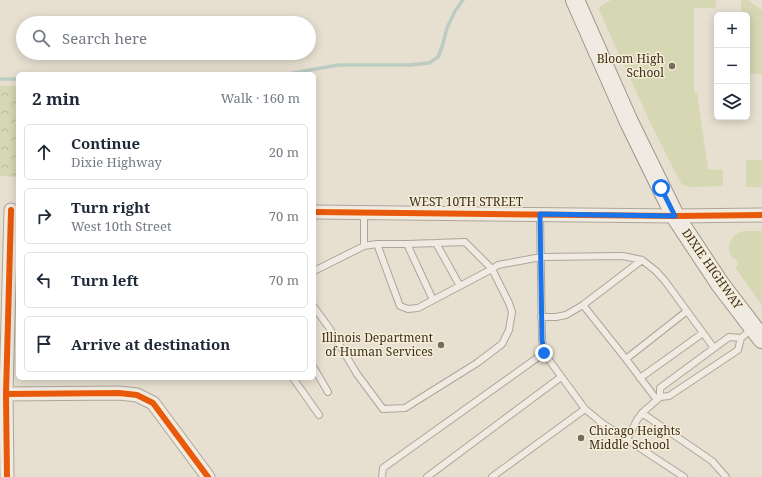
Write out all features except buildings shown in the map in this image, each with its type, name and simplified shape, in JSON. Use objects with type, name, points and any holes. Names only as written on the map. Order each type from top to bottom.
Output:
[{"type":"main road","name":"DIXIE HIGHWAY","points":[[576,0],[629,122],[675,216],[752,335]]},
{"type":"street","points":[[7,477],[6,394],[10,210]]},
{"type":"street","name":"WEST 10TH STREET","points":[[316,212],[675,216],[762,215]]},
{"type":"street","points":[[6,394],[119,393],[136,395],[153,403],[208,477]]},
{"type":"lane","points":[[364,213],[364,246]]},
{"type":"lane","points":[[540,214],[541,317],[544,353],[585,409],[602,423],[684,477]]},
{"type":"lane","points":[[316,270],[364,246],[377,244],[465,242],[492,269],[512,312],[509,330],[502,344],[477,363],[405,408],[383,409],[357,374],[330,329],[316,310]]},
{"type":"lane","points":[[436,243],[460,286]]},
{"type":"lane","points":[[377,244],[400,306],[408,309],[418,308],[498,265],[541,257],[623,256],[642,260],[656,271],[714,348]]},
{"type":"lane","points":[[407,244],[433,300]]},
{"type":"lane","points":[[541,317],[566,315],[583,305],[642,260]]},
{"type":"lane","points":[[583,305],[640,378],[658,398]]},
{"type":"lane","points":[[626,359],[687,311]]},
{"type":"lane","points":[[640,378],[703,333]]},
{"type":"lane","points":[[658,398],[660,388],[730,337],[752,335]]},
{"type":"lane","points":[[626,439],[642,413],[658,398],[669,396],[694,381],[738,350],[752,335]]},
{"type":"lane","points":[[382,477],[383,468],[544,353]]},
{"type":"lane","points":[[316,371],[328,392]]},
{"type":"lane","points":[[427,477],[561,377]]},
{"type":"lane","points":[[294,380],[319,415]]},
{"type":"lane","points":[[492,477],[585,409]]},
{"type":"lane","points":[[642,413],[712,461],[726,477]]},
{"type":"green space","points":[[611,0],[716,0],[716,8],[694,8],[694,93],[698,93],[708,169],[723,170],[723,186],[690,187],[682,185],[651,124],[598,8]]},
{"type":"green space","points":[[741,0],[748,0],[762,10],[762,74],[750,73],[750,12],[742,12]]},
{"type":"green space","points":[[0,86],[16,86],[16,177],[0,176]]},
{"type":"green space","points":[[746,160],[762,160],[762,187],[746,187]]},
{"type":"green space","points":[[743,231],[762,231],[762,305],[735,267],[739,264],[735,258],[733,259],[729,250],[730,242],[734,236]]},
{"type":"waterway","points":[[299,72],[339,65],[410,65],[429,63],[438,57],[447,28],[455,11],[463,0]]},
{"type":"waterway","points":[[0,79],[16,79]]},
{"type":"cycle path","points":[[7,477],[6,394],[11,210]]},
{"type":"cycle path","points":[[316,212],[675,216],[762,215]]},
{"type":"cycle path","points":[[6,394],[119,393],[137,395],[153,403],[208,477]]},
{"type":"place","name":"Bloom High School","points":[[672,66]]},
{"type":"place","name":"Illinois Department of Human Services","points":[[441,345]]},
{"type":"place","name":"Chicago Heights Middle School","points":[[581,438]]},
{"type":"route","points":[[544,353],[542,340],[540,214],[675,216],[661,188]]}]
